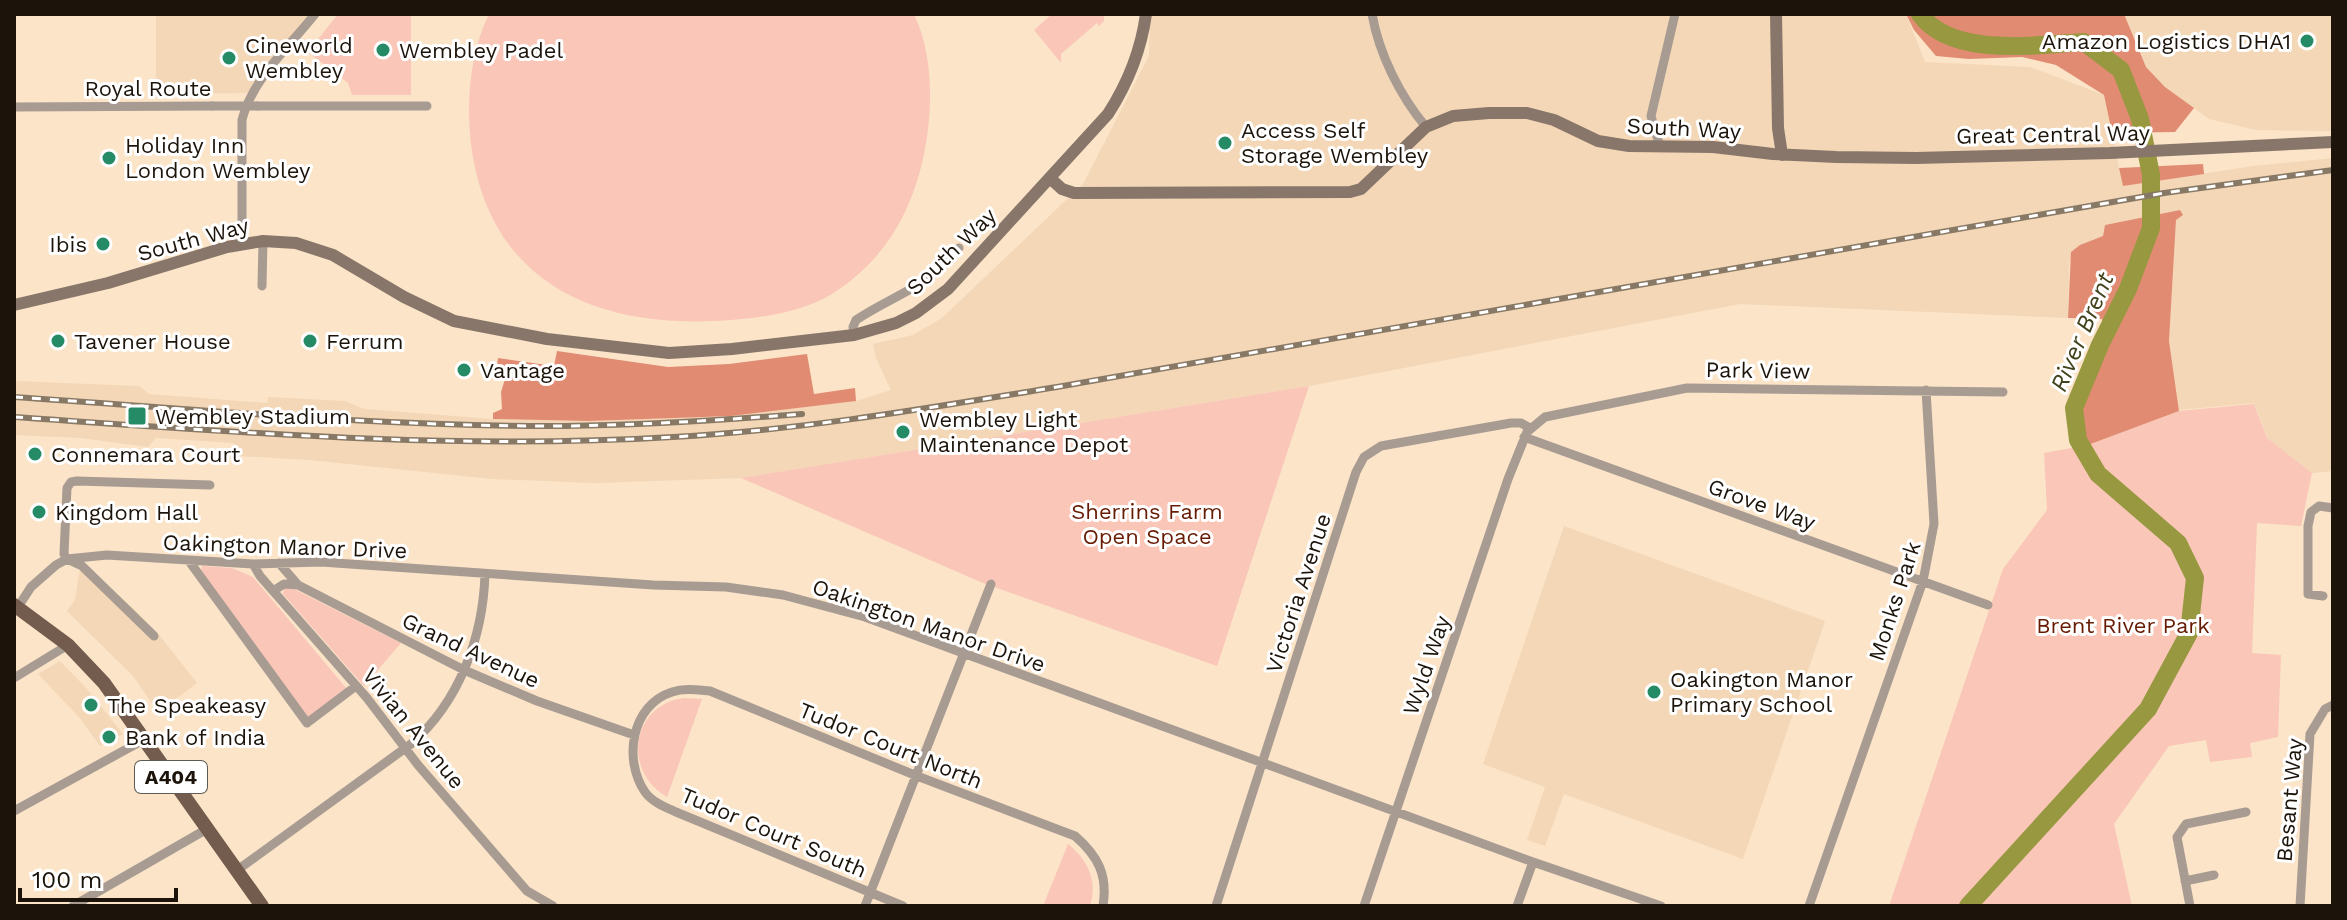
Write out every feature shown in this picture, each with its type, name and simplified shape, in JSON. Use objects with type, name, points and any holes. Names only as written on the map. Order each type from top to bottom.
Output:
[{"type":"main road","points":[[1051,179],[1117,101],[1137,57],[1146,14]]},
{"type":"main road","points":[[1776,14],[1777,154]]},
{"type":"main road","name":"South Way","points":[[14,305],[108,283],[227,247],[263,241],[296,243],[333,255],[404,297],[454,321],[547,339],[669,353],[745,348],[854,335],[896,323],[932,303],[948,289],[1051,179],[1062,189],[1074,193],[1350,192],[1361,189],[1426,127],[1453,116],[1527,113],[1554,120],[1598,141],[1629,146],[1713,147],[1777,154]]},
{"type":"main road","name":"Great Central Way","points":[[1777,154],[1916,158],[2180,151],[2333,142]]},
{"type":"main road","name":"A404","points":[[16,606],[68,645],[104,683],[262,906]]},
{"type":"street","points":[[242,236],[242,120],[245,108],[254,90],[315,14]]},
{"type":"street","points":[[1372,14],[1389,67],[1411,109],[1426,127]]},
{"type":"street","points":[[1660,147],[1651,116],[1675,14]]},
{"type":"street","name":"Royal Route","points":[[14,107],[427,106]]},
{"type":"street","points":[[262,286],[263,241]]},
{"type":"street","points":[[854,335],[856,320],[918,286],[951,259],[959,248]]},
{"type":"street","name":"Park View","points":[[1527,433],[1545,417],[1696,387],[2003,392]]},
{"type":"street","name":"Monks Park","points":[[1809,906],[1923,581],[1934,524],[1926,390]]},
{"type":"street","name":"Victoria Avenue","points":[[1216,906],[1356,472],[1364,457],[1381,446],[1511,423],[1521,423],[1527,433]]},
{"type":"street","name":"Grove Way","points":[[1527,433],[1988,605]]},
{"type":"street","name":"Wyld Way","points":[[1364,906],[1527,433]]},
{"type":"street","points":[[154,636],[82,566],[67,559],[64,554],[67,488],[71,482],[210,485]]},
{"type":"street","points":[[2323,596],[2309,595],[2308,526],[2311,512],[2319,506],[2333,508]]},
{"type":"street","name":"Oakington Manor Drive","points":[[67,559],[107,555],[253,564],[321,562],[726,587],[783,595],[865,617],[1661,906]]},
{"type":"street","points":[[16,606],[49,570],[67,559]]},
{"type":"street","points":[[189,561],[307,723],[356,686]]},
{"type":"street","name":"Grand Avenue","points":[[279,563],[298,585],[464,670],[537,701],[634,735]]},
{"type":"street","name":"Vivian Avenue","points":[[253,564],[527,891],[553,906]]},
{"type":"street","points":[[236,871],[420,736],[441,710],[464,670],[477,637],[485,574]]},
{"type":"street","points":[[273,591],[284,584],[298,585]]},
{"type":"street","points":[[865,906],[991,584]]},
{"type":"street","points":[[14,678],[68,645]]},
{"type":"street","name":"Tudor Court North","points":[[634,735],[642,717],[662,696],[690,689],[710,691],[917,776],[1075,836],[1091,850],[1104,873],[1103,906]]},
{"type":"street","name":"Besant Way","points":[[2300,906],[2310,734],[2325,709],[2333,705]]},
{"type":"street","name":"Tudor Court South","points":[[634,735],[633,765],[651,798],[676,812],[903,906]]},
{"type":"street","points":[[14,811],[145,739]]},
{"type":"street","points":[[2190,906],[2177,837],[2186,824],[2246,812]]},
{"type":"street","points":[[73,906],[207,829]]},
{"type":"street","points":[[1517,906],[1533,862]]},
{"type":"street","points":[[2185,881],[2214,875]]},
{"type":"shaded area","points":[[156,14],[316,14],[254,93],[156,94]]},
{"type":"shaded area","points":[[1150,14],[1906,14],[1925,62],[2030,67],[2104,95],[2123,186],[2253,166],[2333,158],[2333,471],[2312,473],[2268,439],[2254,403],[2179,410],[2169,341],[2176,220],[2180,210],[2105,225],[2103,236],[2080,245],[2069,263],[2068,318],[1740,304],[1309,386],[741,478],[595,483],[492,479],[240,456],[239,448],[233,443],[156,438],[148,447],[81,438],[14,435],[14,381],[139,386],[149,394],[267,403],[268,397],[345,401],[364,409],[493,419],[589,421],[731,416],[856,401],[891,390],[873,344],[913,335],[942,318],[1083,184],[1149,56]]},
{"type":"shaded area","points":[[1906,14],[2124,14],[2146,67],[2165,87],[2194,108],[2175,132],[2112,133],[2104,95],[2056,65],[2022,57],[1969,59],[1936,56],[1914,30]]},
{"type":"shaded area","points":[[2124,14],[2333,14],[2333,131],[2256,130],[2209,119],[2165,87],[2146,67]]},
{"type":"shaded area","points":[[2203,164],[2204,174],[2123,186],[2119,168]]},
{"type":"shaded area","points":[[2180,210],[2183,215],[2176,220],[2169,341],[2179,411],[2088,445],[2079,406],[2104,347],[2102,319],[2068,318],[2071,252],[2103,236],[2105,225]]},
{"type":"shaded area","points":[[557,351],[668,367],[729,364],[807,354],[814,394],[855,388],[856,401],[731,416],[589,421],[493,419],[493,413],[502,409],[501,392],[506,376],[497,367],[498,358],[554,366]]},
{"type":"shaded area","name":"Oakington Manor Primary School","points":[[1564,526],[1825,621],[1743,859],[1564,794],[1545,846],[1527,840],[1545,787],[1483,764]]},
{"type":"shaded area","points":[[85,566],[160,636],[197,683],[158,712],[133,676],[67,611],[75,600],[80,569]]},
{"type":"shaded area","points":[[60,661],[123,734],[100,746],[79,717],[38,674]]},
{"type":"green space","name":"Wembley Padel","points":[[338,14],[411,14],[411,95],[352,95],[348,83],[308,52]]},
{"type":"green space","points":[[489,14],[914,14],[926,49],[930,107],[922,163],[901,220],[879,253],[849,282],[819,301],[776,314],[716,321],[670,321],[627,315],[588,303],[553,285],[523,261],[499,229],[481,191],[471,144],[469,94],[477,45]]},
{"type":"green space","points":[[1052,14],[1104,14],[1104,21],[1099,26],[1097,23],[1061,54],[1061,63],[1034,30]]},
{"type":"green space","name":"Sherrins Farm Open Space","points":[[1309,386],[1217,666],[983,583],[741,478]]},
{"type":"green space","name":"Brent River Park","points":[[2254,404],[2267,438],[2312,473],[2301,526],[2257,523],[2252,653],[2281,655],[2278,737],[2250,743],[2252,757],[2210,762],[2206,740],[2169,746],[2114,824],[2132,906],[1889,906],[2003,569],[2047,510],[2044,453],[2088,445],[2179,411]]},
{"type":"green space","points":[[202,566],[232,568],[253,577],[347,689],[307,718],[201,570]]},
{"type":"green space","points":[[290,587],[401,643],[364,686],[283,594],[284,588]]},
{"type":"green space","points":[[684,698],[702,699],[667,797],[653,786],[643,772],[639,740],[643,726],[653,713],[666,703]]},
{"type":"green space","points":[[1068,844],[1090,872],[1093,888],[1090,906],[1043,906]]},
{"type":"waterway","name":"River Brent","points":[[1920,14],[1934,28],[1973,43],[2020,46],[2084,42],[2121,70],[2140,119],[2151,175],[2151,228],[2128,289],[2074,408],[2078,440],[2098,474],[2178,543],[2195,578],[2189,633],[2148,709],[1968,906]]},
{"type":"railway","points":[[14,417],[343,438],[425,440],[590,440],[769,429],[1057,387],[2164,193],[2333,170]]},
{"type":"railway","points":[[14,397],[289,416],[496,426],[624,425],[802,414]]},
{"type":"place","name":"Amazon Logistics DHA1","points":[[2307,41]]},
{"type":"place","name":"Wembley Padel","points":[[383,50]]},
{"type":"place","name":"Cineworld Wembley","points":[[229,58]]},
{"type":"place","name":"Access Self Storage Wembley","points":[[1225,143]]},
{"type":"place","name":"Holiday Inn London Wembley","points":[[109,158]]},
{"type":"place","name":"Ibis","points":[[103,244]]},
{"type":"place","name":"Tavener House","points":[[58,341]]},
{"type":"place","name":"Ferrum","points":[[310,341]]},
{"type":"place","name":"Vantage","points":[[464,370]]},
{"type":"place","name":"Wembley Stadium","points":[[137,416]]},
{"type":"place","name":"Wembley Light Maintenance Depot","points":[[903,432]]},
{"type":"place","name":"Connemara Court","points":[[35,454]]},
{"type":"place","name":"Kingdom Hall","points":[[39,512]]},
{"type":"place","name":"Oakington Manor Primary School","points":[[1654,692]]},
{"type":"place","name":"The Speakeasy","points":[[91,705]]},
{"type":"place","name":"Bank of India","points":[[109,737]]}]
